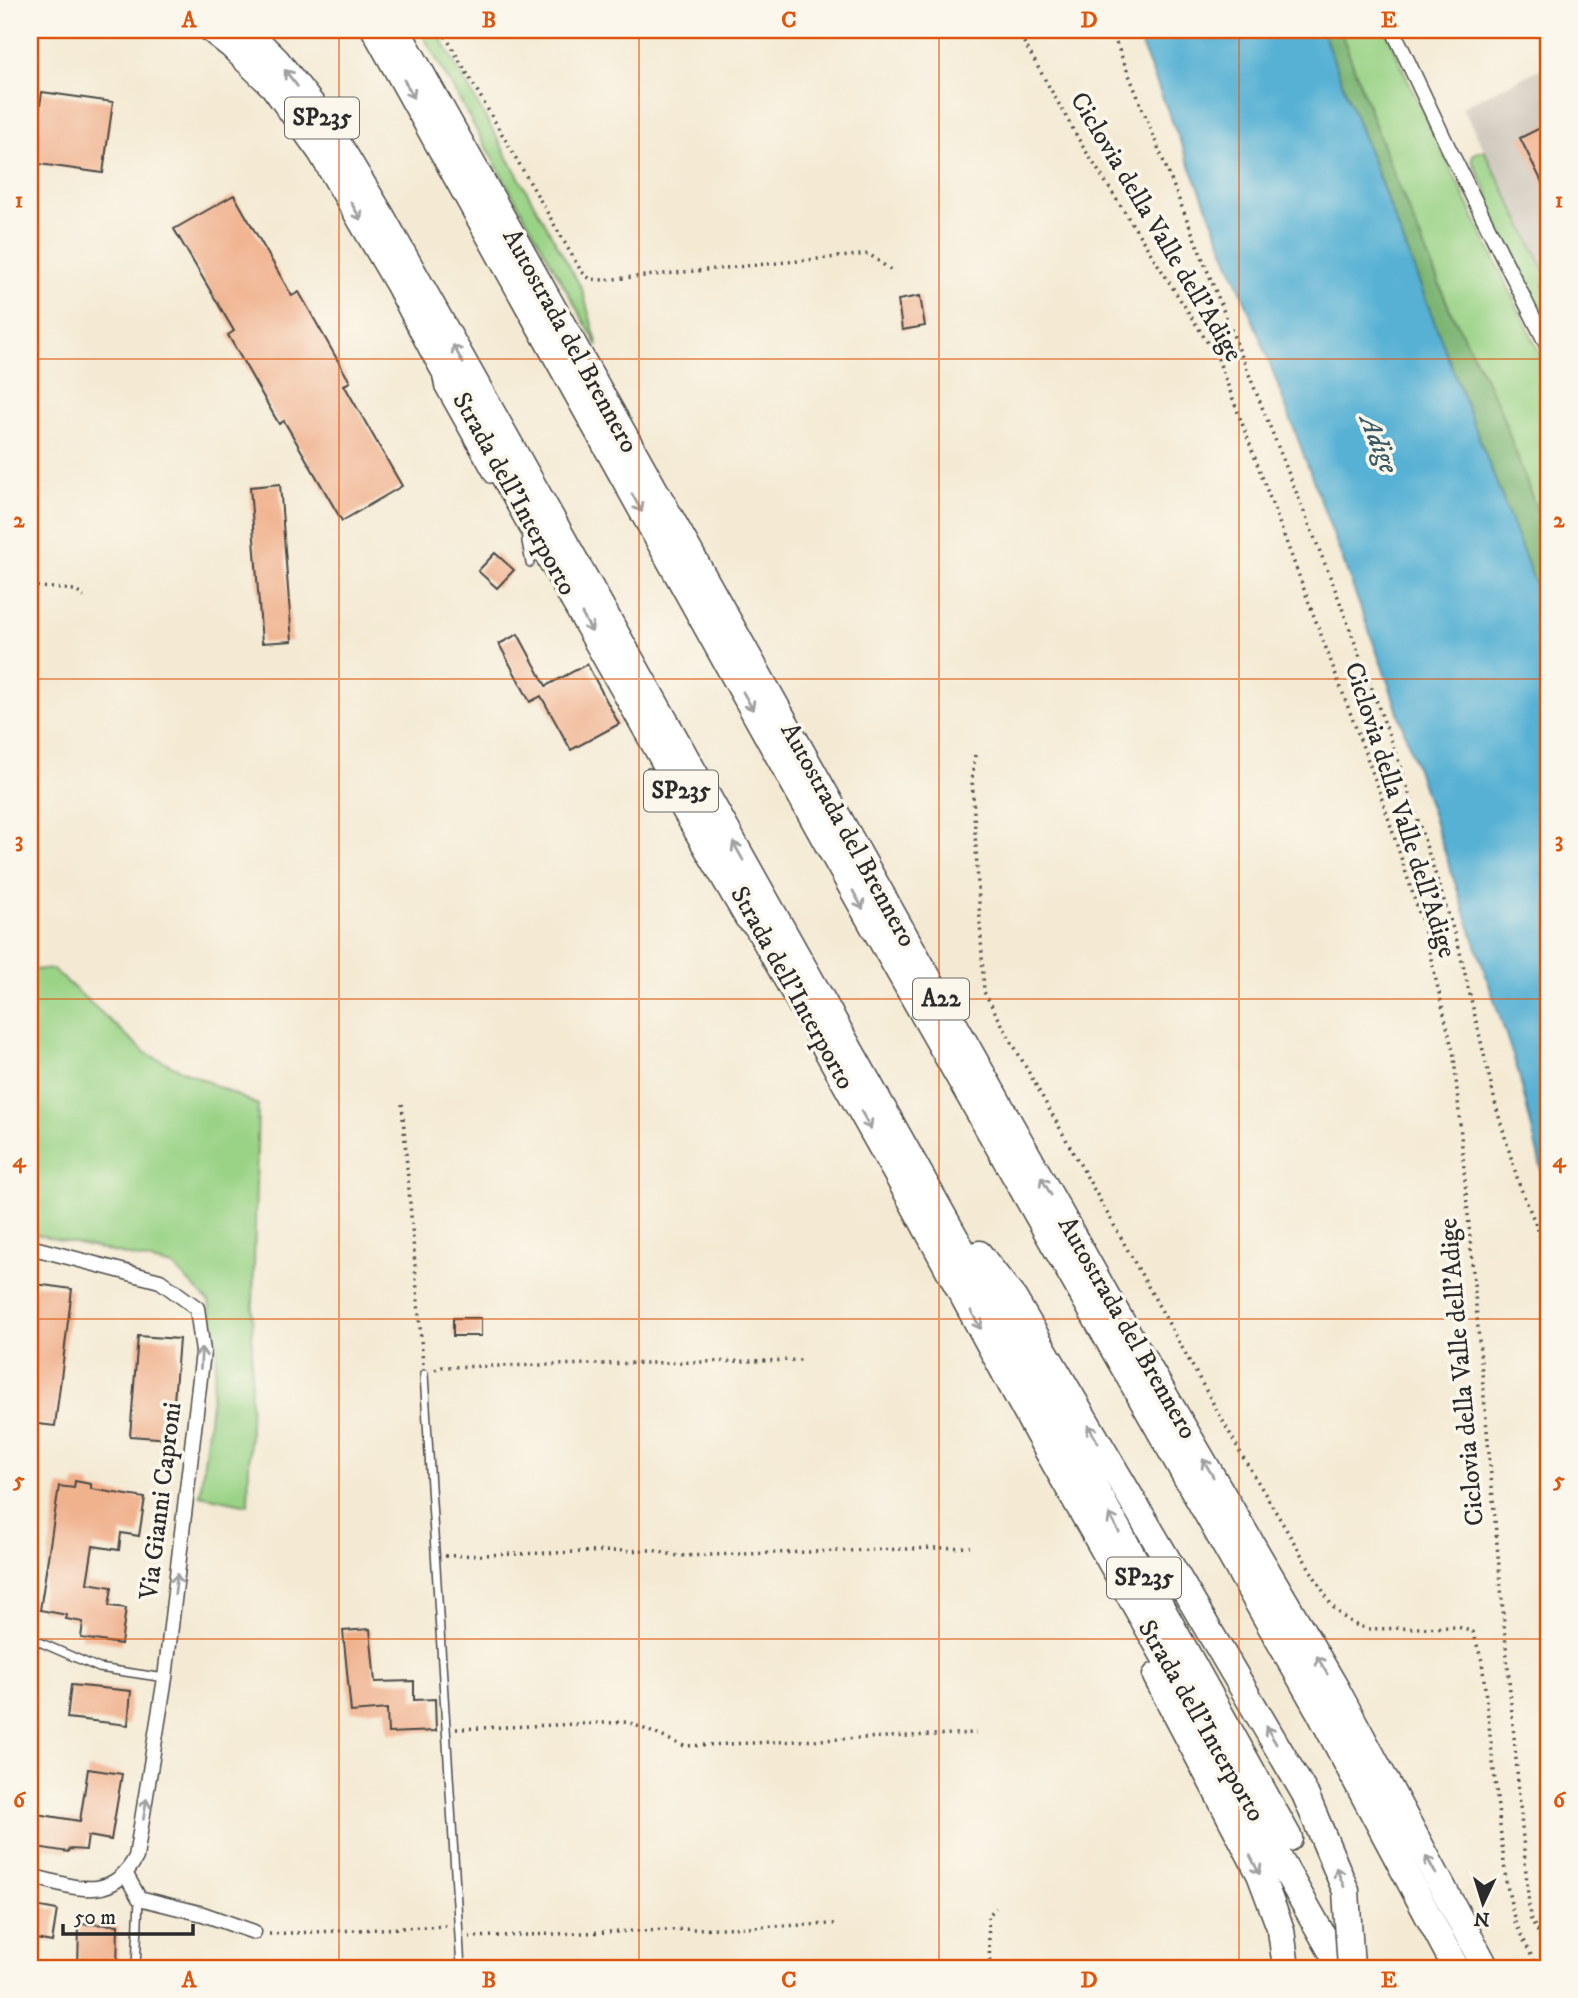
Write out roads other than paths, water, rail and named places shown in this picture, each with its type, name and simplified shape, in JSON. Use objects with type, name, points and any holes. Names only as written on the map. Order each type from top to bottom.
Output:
[{"type":"highway","name":"Strada dell'Interporto","points":[[212,30],[274,87],[321,152],[399,285],[910,1198],[1037,1432],[1341,1968]]},
{"type":"highway","name":"Strada dell'Interporto","points":[[246,30],[277,61],[323,119],[382,217],[1361,1968]]},
{"type":"highway","name":"Autostrada del Brennero","points":[[375,30],[877,934],[1318,1709],[1456,1968]]},
{"type":"highway","name":"Autostrada del Brennero","points":[[397,30],[1107,1297],[1335,1687],[1486,1968]]},
{"type":"highway","points":[[927,1188],[1014,1299],[1306,1794],[1346,1891],[1351,1968]]},
{"type":"highway","points":[[1037,1432],[1079,1530],[1260,1874],[1281,1930],[1286,1968]]},
{"type":"street","points":[[1393,30],[1548,347]]},
{"type":"street","name":"Via Gianni Caproni","points":[[30,1247],[160,1281],[197,1308],[203,1352],[165,1678],[139,1846],[136,1857],[125,1873]]},
{"type":"street","points":[[30,1876],[88,1890],[107,1886],[125,1873],[139,1898],[203,1914],[254,1932]]},
{"type":"lane","points":[[433,350],[439,388],[494,485]]},
{"type":"lane","points":[[522,533],[528,545],[530,563]]},
{"type":"lane","points":[[649,772],[663,791],[740,923],[775,956]]},
{"type":"lane","points":[[424,1374],[461,1968]]},
{"type":"lane","points":[[30,1638],[99,1668],[165,1678]]},
{"type":"lane","points":[[136,1968],[139,1898]]},
{"type":"water","name":"Adige","points":[[1135,30],[1322,30],[1548,617],[1548,1196],[1518,1071],[1388,682],[1263,345]]}]
